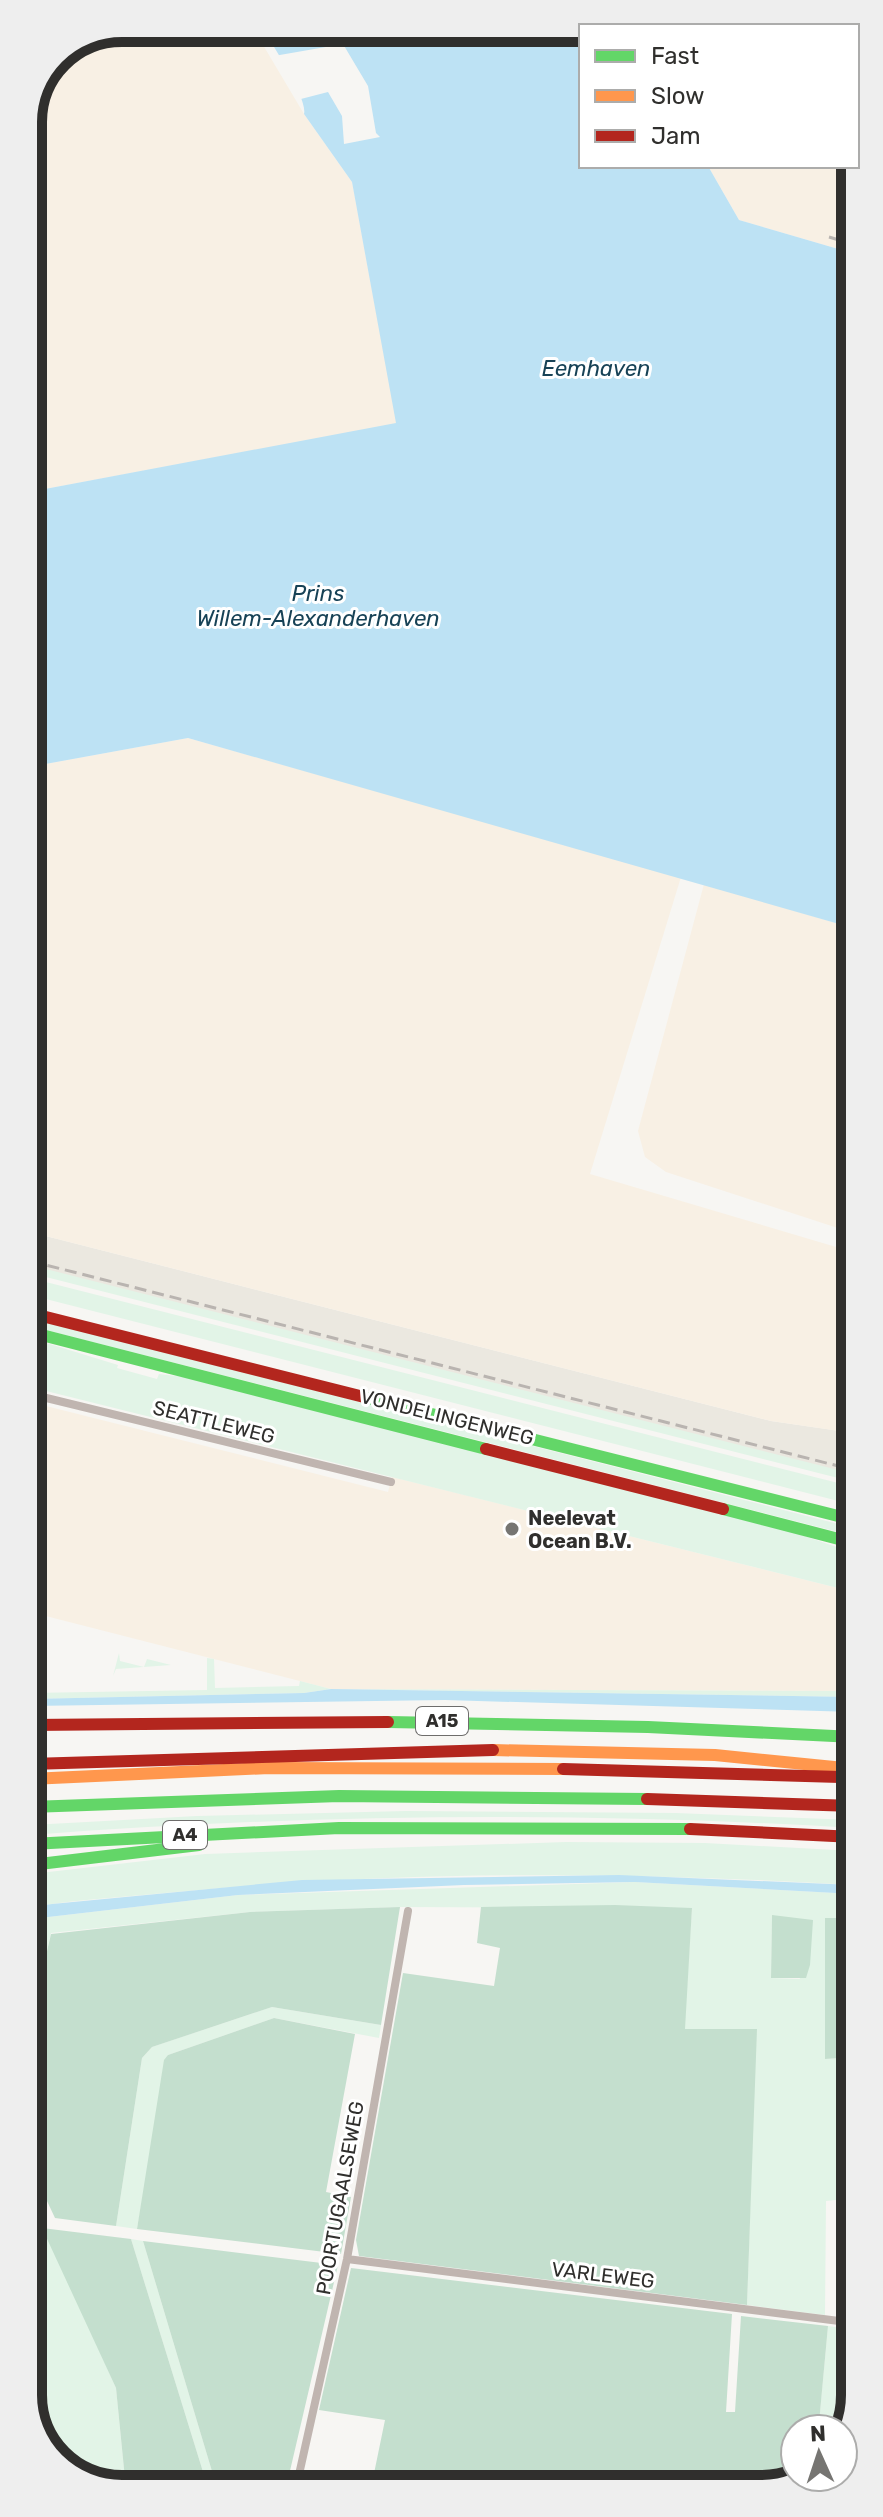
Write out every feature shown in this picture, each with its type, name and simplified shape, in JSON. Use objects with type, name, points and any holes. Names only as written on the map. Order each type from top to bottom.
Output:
[{"type":"main road","name":"VONDELINGENWEG","points":[[42,1316],[841,1517]]},
{"type":"main road","name":"VONDELINGENWEG","points":[[42,1335],[841,1540]]},
{"type":"main road","name":"A15","points":[[42,1725],[508,1721],[661,1725],[841,1736]]},
{"type":"main road","name":"A15","points":[[42,1763],[273,1753],[554,1750],[717,1755],[841,1768]]},
{"type":"main road","points":[[42,1778],[269,1768],[444,1766],[841,1778]]},
{"type":"main road","points":[[42,1806],[128,1801],[471,1795],[841,1806]]},
{"type":"main road","points":[[42,1812],[128,1801]]},
{"type":"main road","points":[[42,1864],[339,1828],[635,1828],[841,1836]]},
{"type":"main road","name":"A4","points":[[42,1843],[339,1828]]},
{"type":"street","name":"SEATTLEWEG","points":[[42,1397],[391,1482]]},
{"type":"street","name":"POORTUGAALSEWEG","points":[[299,2475],[347,2259],[408,1911]]},
{"type":"street","name":"VARLEWEG","points":[[347,2259],[841,2321]]},
{"type":"shaded area","points":[[122,42],[261,42],[304,114],[352,182],[397,424],[42,490],[42,122],[48,91],[65,65],[91,48]]},
{"type":"shaded area","points":[[709,168],[841,168],[841,250],[739,220]]},
{"type":"shaded area","points":[[188,738],[681,877],[590,1174],[841,1248],[841,1431],[771,1421],[42,1235],[42,765]]},
{"type":"shaded area","points":[[704,884],[841,924],[841,1229],[666,1172],[645,1157],[638,1131]]},
{"type":"shaded area","points":[[42,1235],[771,1421],[841,1431],[841,1477],[42,1273]]},
{"type":"shaded area","points":[[42,1405],[388,1492],[392,1477],[841,1589],[841,1691],[331,1689],[42,1615]]},
{"type":"green space","points":[[42,1268],[841,1471],[841,1479],[42,1276]]},
{"type":"green space","points":[[42,1281],[841,1484],[841,1502],[42,1298]]},
{"type":"green space","points":[[42,1321],[841,1525],[841,1533],[42,1329]]},
{"type":"green space","points":[[42,1342],[157,1379],[159,1374],[184,1377],[790,1531],[841,1549],[841,1589],[42,1390]]},
{"type":"green space","points":[[119,1653],[120,1661],[144,1667],[116,1669],[113,1676]]},
{"type":"green space","points":[[207,1658],[214,1659],[215,1688],[299,1686],[300,1681],[331,1689],[304,1693],[42,1699],[42,1693],[207,1690]]},
{"type":"green space","points":[[147,1659],[171,1665],[144,1667]]},
{"type":"green space","points":[[331,1689],[841,1691],[841,1697]]},
{"type":"green space","points":[[406,1811],[676,1813],[841,1819],[841,1827],[648,1819],[442,1817],[236,1823],[42,1834],[42,1824],[197,1816]]},
{"type":"green space","points":[[566,1842],[705,1843],[841,1850],[841,1884],[604,1876],[437,1876],[271,1884],[42,1906],[42,1873],[205,1854]]},
{"type":"green space","points":[[635,1882],[841,1893],[841,1918],[826,1918],[825,2059],[841,2058],[841,2199],[826,2201],[825,2315],[747,2305],[756,2029],[684,2030],[692,1908],[400,1907],[250,1912],[51,1933],[42,1972],[42,1918],[238,1895]],"holes":[[[772,1915],[800,1979],[771,1978]]]},
{"type":"green space","points":[[615,1905],[692,1908],[685,2029],[757,2029],[747,2305],[359,2256],[356,2240],[403,1973],[494,1986],[500,1948],[477,1943],[481,1907]]},
{"type":"green space","points":[[400,1907],[381,2025],[272,2007],[152,2047],[142,2058],[116,2226],[55,2218],[42,2190],[42,1973],[51,1934],[250,1912]]},
{"type":"green space","points":[[772,1915],[813,1920],[810,1965],[806,1978],[771,1978]]},
{"type":"green space","points":[[825,1918],[841,1918],[841,2058],[825,2059]]},
{"type":"green space","points":[[272,2007],[381,2025],[379,2038],[274,2018],[168,2055],[137,2229],[116,2226],[142,2058],[152,2047]]},
{"type":"green space","points":[[274,2018],[355,2034],[326,2192],[351,2197],[341,2254],[137,2229],[164,2060],[168,2055]]},
{"type":"green space","points":[[42,2228],[50,2241],[116,2388],[125,2475],[96,2471],[73,2458],[55,2439],[45,2416],[42,2395]]},
{"type":"green space","points":[[42,2228],[131,2239],[204,2475],[125,2475],[116,2388]]},
{"type":"green space","points":[[131,2239],[143,2241],[213,2475],[204,2475]]},
{"type":"green space","points":[[143,2241],[338,2265],[289,2475],[213,2475]]},
{"type":"green space","points":[[351,2268],[732,2314],[726,2412],[735,2412],[741,2316],[828,2326],[820,2413],[779,2413],[779,2473],[374,2475],[385,2420],[319,2410]]},
{"type":"green space","points":[[828,2326],[841,2328],[839,2411],[820,2413]]},
{"type":"water","name":"Eemhaven","points":[[271,42],[579,42],[579,168],[709,168],[739,220],[841,250],[841,925],[188,738],[42,765],[42,490],[396,423],[352,182],[304,114],[295,84]]},
{"type":"water","points":[[331,1689],[841,1697],[841,1712],[445,1700],[42,1706],[42,1699],[304,1693]]},
{"type":"water","points":[[619,1875],[841,1884],[841,1893],[635,1882],[464,1885],[238,1895],[42,1918],[42,1905],[302,1880]]},
{"type":"pier","points":[[343,44],[368,86],[376,133],[380,137],[344,144],[342,116],[328,92],[297,100],[274,56]]},
{"type":"railway","points":[[829,237],[841,241]]},
{"type":"railway","points":[[42,1264],[841,1467]]},
{"type":"traffic: fast","points":[[42,1335],[486,1449]]},
{"type":"traffic: fast","points":[[364,1397],[841,1517]]},
{"type":"traffic: fast","points":[[723,1509],[841,1540]]},
{"type":"traffic: fast","points":[[388,1722],[648,1727],[841,1736]]},
{"type":"traffic: fast","points":[[42,1807],[339,1796],[647,1799]]},
{"type":"traffic: fast","points":[[42,1843],[339,1828],[690,1829]]},
{"type":"traffic: fast","points":[[42,1864],[199,1845]]},
{"type":"traffic: slow","points":[[493,1750],[715,1755],[841,1768]]},
{"type":"traffic: slow","points":[[42,1778],[269,1768],[563,1769]]},
{"type":"traffic: jam","points":[[42,1316],[364,1397]]},
{"type":"traffic: jam","points":[[486,1449],[723,1509]]},
{"type":"traffic: jam","points":[[42,1725],[388,1722]]},
{"type":"traffic: jam","points":[[42,1764],[493,1750]]},
{"type":"traffic: jam","points":[[563,1769],[840,1777]]},
{"type":"traffic: jam","points":[[647,1799],[841,1806]]},
{"type":"traffic: jam","points":[[690,1829],[841,1836]]},
{"type":"place","name":"Neelevat Ocean B.V.","points":[[512,1529]]},
{"type":"water label","name":"Prins Willem-Alexanderhaven","points":[[318,606]]}]
